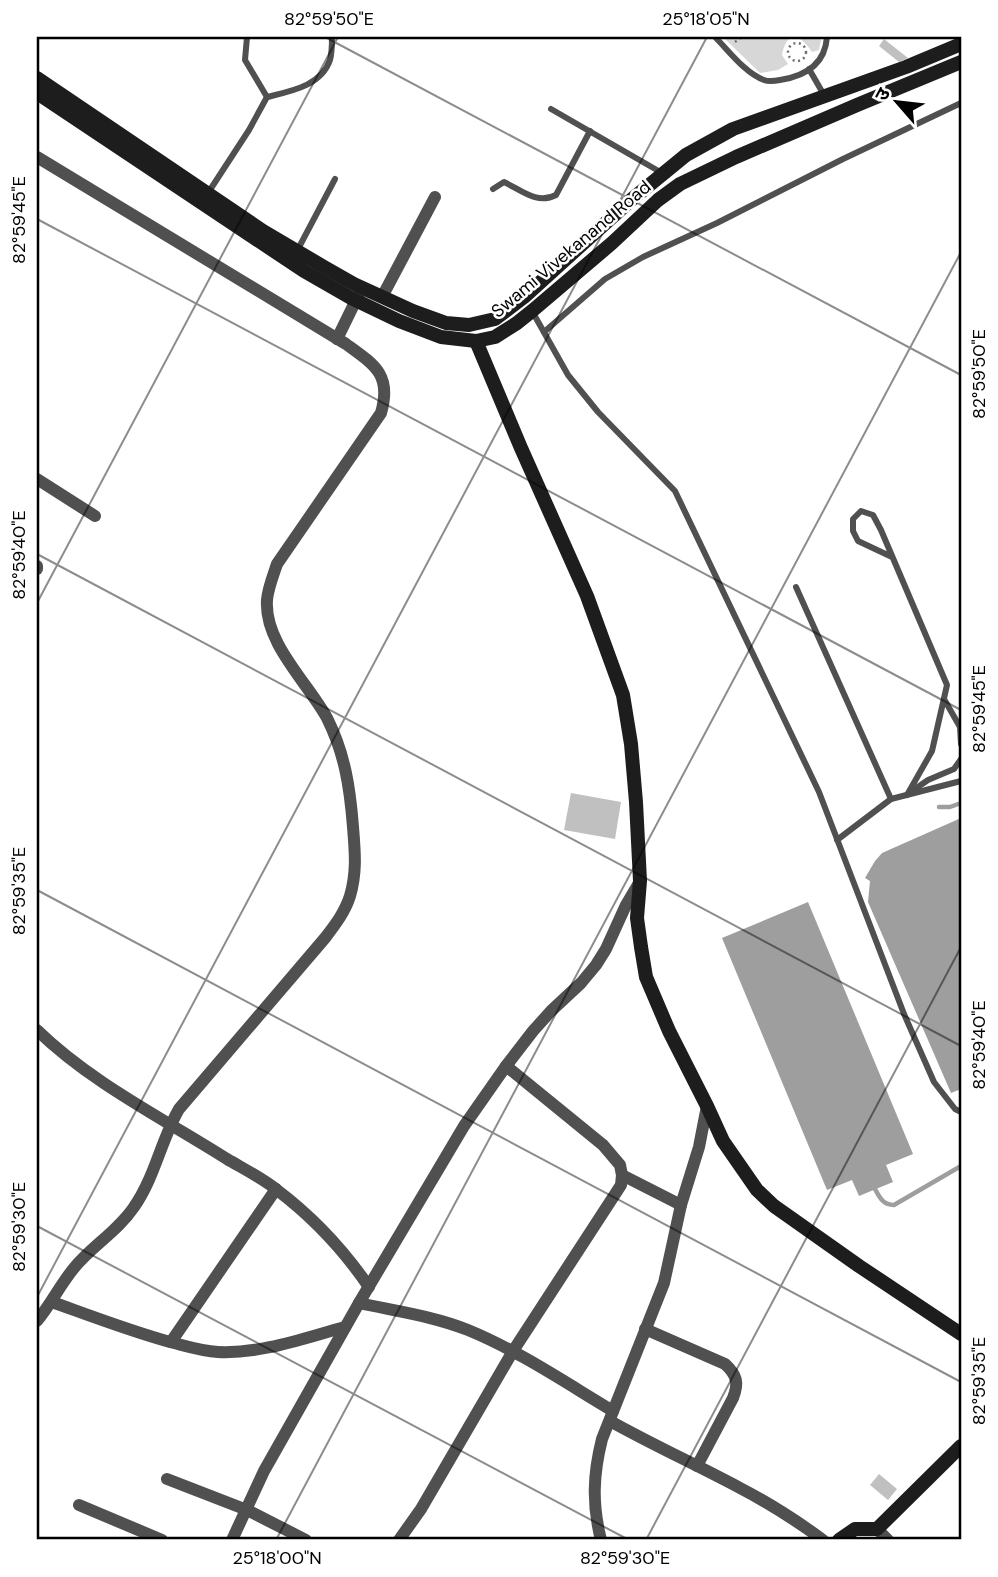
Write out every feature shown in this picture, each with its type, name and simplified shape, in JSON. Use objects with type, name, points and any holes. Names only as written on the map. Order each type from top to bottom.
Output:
[{"type":"street","points":[[662,173],[686,155],[733,129],[906,67],[961,44]]},
{"type":"street","name":"Swami Vivekanand Road","points":[[37,93],[204,198],[263,231],[294,256],[399,321],[441,337],[477,341],[495,337],[517,323],[612,243],[658,200],[680,184],[736,157],[961,62]]},
{"type":"street","name":"Swami Vivekanand Road","points":[[37,78],[204,198]]},
{"type":"street","points":[[37,157],[337,339],[368,360],[385,384],[381,413],[277,564],[267,602],[270,624],[278,643],[326,717],[338,744],[351,790],[356,872],[349,899],[339,919],[179,1109],[134,1207],[74,1268],[37,1321]]},
{"type":"street","name":"Swami Vivekanand Road","points":[[359,294],[382,297],[446,323],[469,325],[495,319],[524,297],[662,173]]},
{"type":"street","points":[[382,297],[435,197]]},
{"type":"street","points":[[337,339],[359,294]]},
{"type":"street","points":[[477,341],[587,596],[622,695],[631,744],[640,881],[637,918],[646,976],[669,1031],[723,1141],[757,1190],[774,1206],[961,1334]]},
{"type":"street","points":[[37,479],[95,516]]},
{"type":"street","points":[[232,1540],[264,1471],[345,1327],[464,1126],[506,1066],[551,1011],[596,965],[640,881]]},
{"type":"street","points":[[39,1038],[95,1077],[276,1189],[334,1241],[369,1287]]},
{"type":"street","points":[[399,1540],[421,1509],[513,1351],[621,1185],[620,1165],[603,1145],[506,1066]]},
{"type":"street","points":[[601,1540],[594,1487],[602,1439],[664,1283],[681,1205],[699,1147],[708,1106]]},
{"type":"street","points":[[622,1174],[681,1205]]},
{"type":"street","points":[[171,1342],[276,1189]]},
{"type":"street","points":[[52,1301],[113,1324],[205,1350],[236,1352],[270,1347],[345,1327]]},
{"type":"street","points":[[359,1303],[442,1321],[513,1351],[612,1416],[643,1440],[742,1489],[823,1540]]},
{"type":"street","points":[[645,1329],[725,1364],[737,1379],[733,1398],[697,1466]]},
{"type":"street","points":[[839,1540],[855,1529],[877,1529],[961,1446]]},
{"type":"street","points":[[167,1479],[247,1510],[306,1540]]},
{"type":"street","points":[[79,1505],[162,1540]]},
{"type":"street","points":[[877,1529],[888,1540]]},
{"type":"lane","points":[[247,37],[245,61],[267,97]]},
{"type":"lane","points":[[204,198],[267,97],[308,85],[321,75],[330,60],[332,37]]},
{"type":"lane","points":[[715,37],[751,73],[766,82],[796,78],[809,69],[821,60],[827,46],[827,37]]},
{"type":"lane","points":[[809,69],[824,96]]},
{"type":"lane","points":[[544,332],[605,279],[643,257],[961,103]]},
{"type":"lane","points":[[551,108],[662,173]]},
{"type":"lane","points":[[493,189],[504,182],[538,199],[556,195],[590,131]]},
{"type":"lane","points":[[294,256],[335,179]]},
{"type":"lane","points":[[532,311],[568,375],[598,412],[675,491],[818,792],[904,1014],[934,1082],[955,1109],[961,1112]]},
{"type":"lane","points":[[892,557],[858,541],[853,531],[853,519],[861,511],[873,515],[892,557],[947,685],[932,751],[907,794]]},
{"type":"lane","points":[[796,587],[891,799]]},
{"type":"lane","points":[[944,699],[960,727],[961,744]]},
{"type":"lane","points":[[907,794],[928,780],[954,769],[961,759]]},
{"type":"lane","points":[[837,840],[891,799],[961,781]]},
{"type":"path","points":[[797,42],[803,45],[806,50],[804,56],[797,61],[791,59],[787,51],[789,46],[797,42]]},
{"type":"shaded area","points":[[723,37],[795,37],[787,41],[784,47],[782,55],[788,64],[778,70],[760,73]]},
{"type":"shaded area","points":[[795,37],[819,37],[821,40],[819,50],[812,52]]},
{"type":"shaded area","points":[[961,818],[961,1089],[951,1093],[868,902],[870,881],[865,878],[882,853]]},
{"type":"shaded area","points":[[808,902],[913,1154],[886,1165],[893,1182],[859,1196],[852,1180],[827,1190],[722,938]]},
{"type":"building","points":[[884,39],[908,58],[899,62],[879,46]]},
{"type":"building","points":[[571,793],[621,802],[615,839],[564,830]]},
{"type":"building","points":[[879,1474],[897,1489],[888,1500],[870,1485]]},
{"type":"waterway","points":[[939,807],[961,803]]},
{"type":"waterway","points":[[875,1189],[884,1202],[894,1205],[961,1166]]}]
